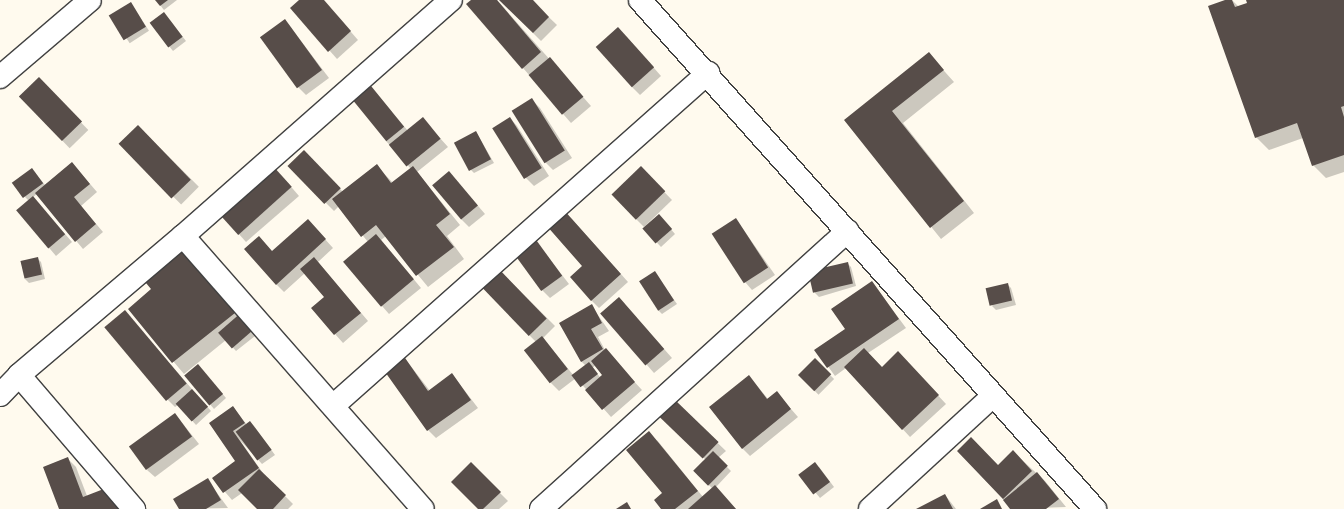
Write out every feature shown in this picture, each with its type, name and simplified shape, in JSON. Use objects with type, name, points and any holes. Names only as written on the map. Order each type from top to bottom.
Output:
[{"type":"street","points":[[0,77],[90,0]]},
{"type":"street","points":[[0,395],[19,375],[183,236],[451,0]]},
{"type":"street","points":[[640,0],[708,73],[993,396],[1095,509]]},
{"type":"street","points":[[333,406],[708,73]]},
{"type":"street","points":[[541,509],[848,231]]},
{"type":"street","points":[[183,236],[423,509]]},
{"type":"street","points":[[19,375],[134,509]]},
{"type":"street","points":[[870,509],[993,396]]},
{"type":"building","points":[[155,0],[168,0],[160,6]]},
{"type":"building","points":[[299,0],[324,0],[351,31],[328,52],[290,8]]},
{"type":"building","points":[[471,0],[497,0],[541,52],[522,69],[466,4]]},
{"type":"building","points":[[499,0],[533,0],[549,17],[533,33]]},
{"type":"building","points":[[1225,0],[1232,0],[1235,7],[1247,3],[1246,0],[1344,0],[1344,106],[1341,107],[1344,117],[1344,155],[1312,166],[1297,123],[1255,138],[1208,6]]},
{"type":"building","points":[[131,2],[146,27],[124,40],[109,15]]},
{"type":"building","points":[[164,12],[183,37],[168,48],[150,23]]},
{"type":"building","points":[[285,19],[322,70],[297,88],[260,37]]},
{"type":"building","points":[[618,27],[654,67],[632,87],[596,47]]},
{"type":"building","points":[[929,52],[944,70],[892,111],[964,201],[930,228],[844,120]]},
{"type":"building","points":[[550,57],[583,97],[562,115],[529,75]]},
{"type":"building","points":[[39,77],[82,122],[62,141],[19,96]]},
{"type":"building","points":[[367,81],[404,127],[386,141],[349,95]]},
{"type":"building","points":[[532,98],[565,151],[545,163],[512,111]]},
{"type":"building","points":[[423,117],[441,139],[406,166],[389,145]]},
{"type":"building","points":[[510,117],[542,168],[524,179],[492,128]]},
{"type":"building","points":[[138,125],[191,180],[171,198],[119,144]]},
{"type":"building","points":[[476,131],[491,159],[469,171],[454,143]]},
{"type":"building","points":[[304,150],[341,188],[324,204],[287,166]]},
{"type":"building","points":[[72,162],[90,184],[74,197],[96,224],[75,242],[35,193]]},
{"type":"building","points":[[377,164],[391,183],[413,166],[450,214],[436,225],[454,247],[416,276],[376,225],[361,237],[332,199]]},
{"type":"building","points":[[273,166],[292,187],[238,235],[219,214]]},
{"type":"building","points":[[641,166],[665,191],[636,220],[612,194]]},
{"type":"building","points":[[32,168],[43,183],[23,198],[12,183]]},
{"type":"building","points":[[449,171],[478,205],[461,220],[432,185]]},
{"type":"building","points":[[33,196],[65,234],[48,248],[16,210]]},
{"type":"building","points":[[563,209],[621,274],[591,301],[570,277],[582,266],[546,225]]},
{"type":"building","points":[[659,214],[672,229],[656,244],[642,228]]},
{"type":"building","points":[[736,218],[768,267],[744,283],[712,234]]},
{"type":"building","points":[[308,219],[326,239],[276,285],[244,249],[259,236],[272,251]]},
{"type":"building","points":[[376,234],[414,279],[381,307],[343,262]]},
{"type":"building","points":[[534,237],[562,276],[541,291],[513,252]]},
{"type":"building","points":[[185,241],[240,309],[172,363],[128,309],[151,289],[141,277]]},
{"type":"building","points":[[38,257],[42,275],[25,279],[20,261]]},
{"type":"building","points":[[314,257],[361,313],[334,335],[311,308],[324,297],[300,269]]},
{"type":"building","points":[[848,262],[853,283],[813,293],[808,271]]},
{"type":"building","points":[[496,266],[547,319],[529,336],[478,283]]},
{"type":"building","points":[[655,271],[674,300],[658,311],[639,281]]},
{"type":"building","points":[[872,281],[899,319],[827,368],[814,350],[845,329],[831,309]]},
{"type":"building","points":[[1008,283],[1012,301],[990,306],[986,288]]},
{"type":"building","points":[[619,297],[664,349],[645,365],[600,313]]},
{"type":"building","points":[[592,304],[602,323],[591,329],[603,349],[581,362],[559,323]]},
{"type":"building","points":[[125,310],[187,384],[166,401],[104,327]]},
{"type":"building","points":[[243,311],[257,327],[232,348],[218,333]]},
{"type":"building","points":[[542,336],[568,369],[550,383],[524,350]]},
{"type":"building","points":[[606,348],[635,382],[602,410],[585,390],[602,375],[591,361]]},
{"type":"building","points":[[864,348],[882,367],[898,351],[939,395],[902,430],[844,367]]},
{"type":"building","points":[[403,355],[428,391],[452,373],[471,400],[427,431],[383,369]]},
{"type":"building","points":[[815,358],[831,374],[814,391],[798,375]]},
{"type":"building","points":[[589,362],[598,374],[580,387],[571,375]]},
{"type":"building","points":[[198,364],[223,394],[209,405],[184,376]]},
{"type":"building","points":[[749,375],[767,399],[777,391],[791,409],[742,449],[709,407]]},
{"type":"building","points":[[192,389],[208,407],[192,422],[176,404]]},
{"type":"building","points":[[674,399],[719,442],[703,459],[658,416]]},
{"type":"building","points":[[233,406],[245,423],[233,431],[259,468],[223,493],[212,478],[235,461],[209,423]]},
{"type":"building","points":[[175,413],[192,436],[146,470],[129,447]]},
{"type":"building","points":[[250,421],[272,450],[257,461],[236,432]]},
{"type":"building","points":[[649,431],[698,491],[675,509],[661,509],[654,500],[662,493],[626,450]]},
{"type":"building","points":[[971,437],[998,465],[1013,450],[1032,471],[1003,499],[957,451]]},
{"type":"building","points":[[713,451],[728,466],[708,486],[693,471]]},
{"type":"building","points":[[68,457],[83,497],[114,485],[123,509],[59,509],[43,467]]},
{"type":"building","points":[[471,462],[501,492],[483,509],[478,509],[451,482]]},
{"type":"building","points":[[815,462],[830,482],[813,495],[798,475]]},
{"type":"building","points":[[259,469],[286,495],[273,509],[257,509],[238,490]]},
{"type":"building","points":[[1037,472],[1059,499],[1046,509],[1010,509],[1003,500]]},
{"type":"building","points":[[208,478],[221,500],[206,509],[179,509],[173,499]]},
{"type":"building","points":[[715,485],[736,509],[688,509]]},
{"type":"building","points":[[945,494],[953,509],[916,509]]},
{"type":"building","points":[[997,499],[1002,509],[980,509]]},
{"type":"building","points":[[627,502],[631,509],[616,509]]}]
